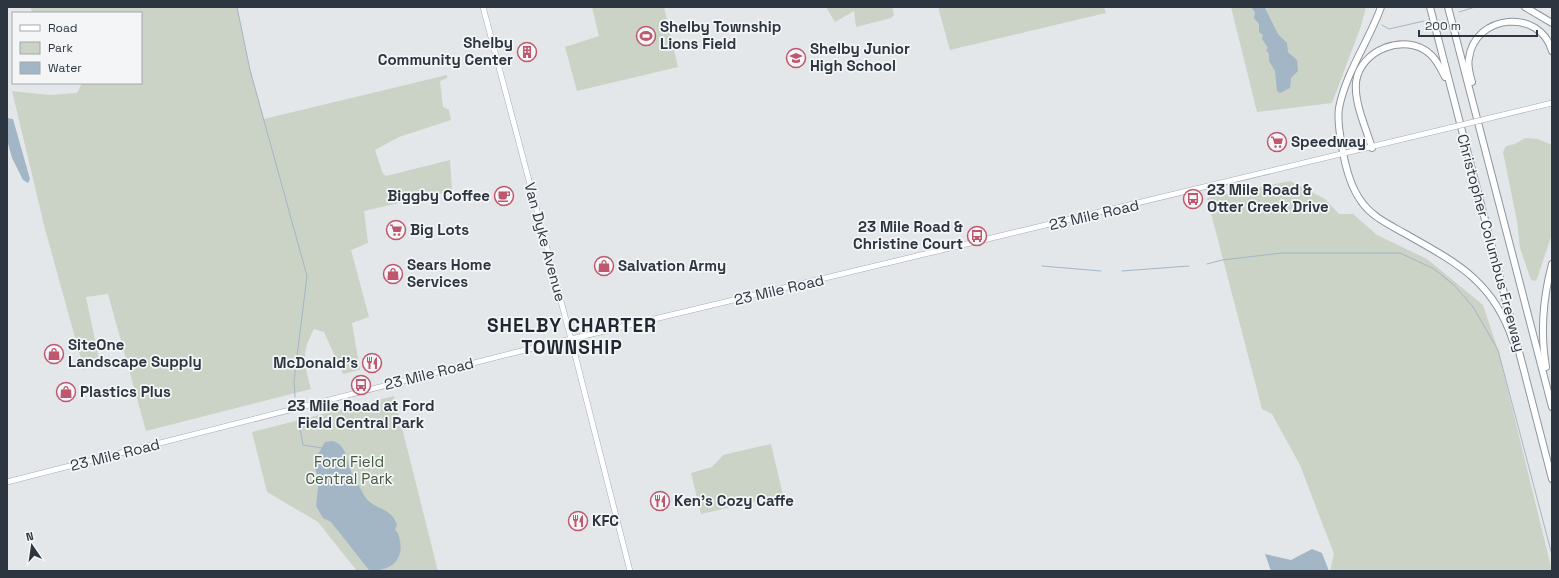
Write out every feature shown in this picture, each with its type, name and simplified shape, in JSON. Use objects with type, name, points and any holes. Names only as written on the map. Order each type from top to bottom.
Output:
[{"type":"highway","points":[[1381,7],[1375,23],[1345,85],[1340,103],[1338,117],[1343,155],[1352,186],[1360,201],[1373,215],[1464,268],[1489,294],[1510,332],[1525,378]]},
{"type":"highway","name":"Christopher Columbus Freeway","points":[[1430,7],[1505,291],[1525,378],[1552,479]]},
{"type":"highway","name":"Christopher Columbus Freeway","points":[[1448,7],[1552,407]]},
{"type":"highway","points":[[1525,7],[1552,23]]},
{"type":"highway","points":[[1475,110],[1468,59],[1474,42],[1483,31],[1503,22],[1523,23],[1539,32],[1548,42],[1552,51]]},
{"type":"highway","points":[[1372,148],[1358,101],[1356,83],[1360,70],[1372,55],[1386,47],[1401,44],[1419,47],[1430,54],[1438,63],[1447,80],[1453,98]]},
{"type":"highway","points":[[1552,264],[1545,292],[1543,338],[1552,407]]},
{"type":"main road","name":"Van Dyke Avenue","points":[[483,7],[571,338],[630,571]]},
{"type":"main road","name":"23 Mile Road","points":[[7,482],[571,338],[1343,155],[1552,103]]},
{"type":"green space","points":[[30,7],[237,7],[250,70],[264,119],[447,75],[447,78],[440,81],[443,107],[449,110],[451,120],[399,137],[375,150],[383,174],[386,176],[450,160],[452,191],[364,211],[368,243],[351,250],[369,317],[352,323],[360,370],[343,374],[324,332],[314,329],[305,352],[305,365],[311,389],[146,431],[108,294],[86,297],[100,364],[84,370],[45,229],[12,91],[50,95],[77,93],[82,84],[142,84],[142,12],[32,12]]},
{"type":"green space","points":[[592,7],[664,7],[678,67],[577,91],[565,47],[599,36]]},
{"type":"green space","points":[[826,7],[892,7],[894,15],[891,18],[856,27],[854,11],[835,22]]},
{"type":"green space","points":[[938,7],[1104,7],[1106,13],[950,50]]},
{"type":"green space","points":[[1231,7],[1366,7],[1361,26],[1332,103],[1257,112]]},
{"type":"green space","points":[[1525,138],[1538,139],[1552,145],[1552,234],[1537,279],[1535,281],[1531,280],[1520,248],[1517,221],[1503,152],[1506,146],[1515,144]]},
{"type":"green space","points":[[1290,181],[1325,199],[1339,214],[1353,214],[1377,235],[1427,259],[1483,305],[1498,350],[1552,571],[1330,571],[1334,554],[1300,465],[1272,414],[1262,409],[1207,198]]},
{"type":"green space","name":"Ford Field Central Park","points":[[394,396],[438,571],[357,571],[318,522],[267,492],[252,432]]},
{"type":"green space","points":[[771,444],[783,495],[701,514],[691,473],[712,467],[723,455]]},
{"type":"water","points":[[1251,7],[1265,8],[1278,34],[1287,43],[1288,52],[1297,60],[1298,71],[1291,78],[1290,88],[1280,93],[1277,91],[1275,71],[1269,61],[1269,54],[1266,50],[1268,48],[1262,39],[1263,35],[1259,32],[1259,24],[1254,18],[1255,12]]},
{"type":"water","points":[[7,118],[13,119],[30,179],[28,183],[23,180],[12,158],[7,140]]},
{"type":"water","points":[[333,441],[338,443],[344,450],[352,474],[367,500],[390,514],[397,525],[395,530],[400,541],[400,555],[393,564],[388,567],[369,570],[331,522],[323,518],[316,506],[319,479],[314,466],[316,458],[325,442]]},
{"type":"water","points":[[1312,549],[1322,553],[1329,571],[1271,571],[1265,554],[1291,560]]},
{"type":"waterway","points":[[237,7],[250,70],[307,276],[294,381],[295,397]]},
{"type":"waterway","points":[[1459,12],[1475,7]]},
{"type":"waterway","points":[[1382,25],[1389,29],[1424,21]]},
{"type":"waterway","points":[[1207,264],[1222,260],[1282,253],[1400,253],[1434,269],[1455,286],[1473,307],[1498,350],[1552,555]]},
{"type":"waterway","points":[[1042,266],[1101,271]]},
{"type":"waterway","points":[[1122,271],[1189,266]]},
{"type":"waterway","points":[[299,422],[303,445],[322,448]]},
{"type":"place","name":"Shelby Township Lions Field","points":[[646,36]]},
{"type":"place","name":"Shelby Community Center","points":[[527,52]]},
{"type":"place","name":"Shelby Junior High School","points":[[796,58]]},
{"type":"place","name":"Speedway","points":[[1277,142]]},
{"type":"place","name":"Biggby Coffee","points":[[504,196]]},
{"type":"place","name":"23 Mile Road & Otter Creek Drive","points":[[1193,199]]},
{"type":"place","name":"Big Lots","points":[[396,230]]},
{"type":"place","name":"23 Mile Road & Christine Court","points":[[977,236]]},
{"type":"place","name":"Salvation Army","points":[[604,266]]},
{"type":"place","name":"Sears Home Services","points":[[393,274]]},
{"type":"place","name":"SiteOne Landscape Supply","points":[[54,354]]},
{"type":"place","name":"McDonald's","points":[[372,363]]},
{"type":"place","name":"23 Mile Road at Ford Field Central Park","points":[[361,385]]},
{"type":"place","name":"Plastics Plus","points":[[66,392]]},
{"type":"place","name":"Ken's Cozy Caffe","points":[[660,501]]},
{"type":"place","name":"KFC","points":[[578,521]]},
{"type":"district","name":"SHELBY CHARTER TOWNSHIP","points":[[572,336]]}]
